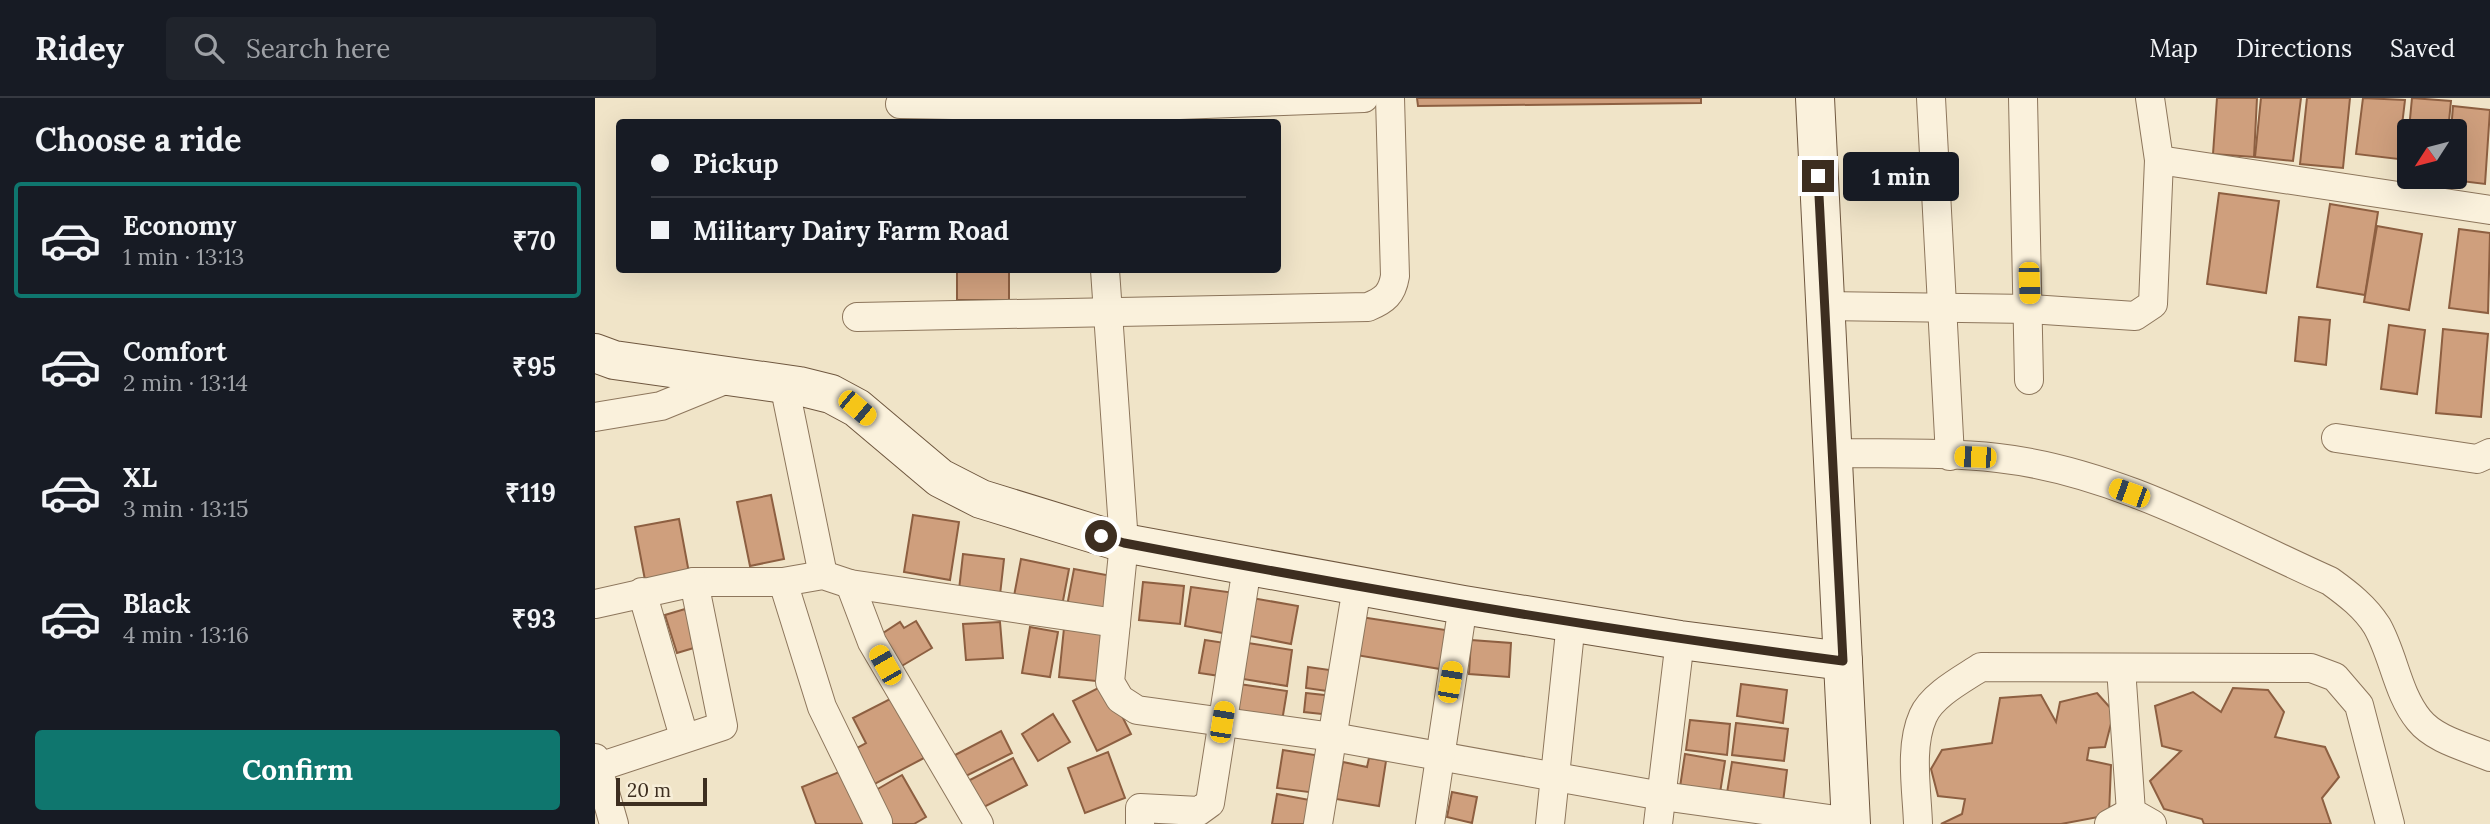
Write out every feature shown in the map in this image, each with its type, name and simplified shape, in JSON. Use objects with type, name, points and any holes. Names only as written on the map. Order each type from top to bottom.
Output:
[{"type":"street","points":[[900,104],[1100,109],[1364,98]]},
{"type":"street","points":[[857,317],[1368,307],[1383,302],[1393,290],[1395,276],[1390,98]]},
{"type":"street","points":[[1105,273],[1124,543],[1110,682],[1121,699],[1137,710],[1333,737],[1554,779],[1851,823],[1815,98]]},
{"type":"street","points":[[1931,98],[1950,456]]},
{"type":"street","points":[[2023,98],[2030,309],[2029,380]]},
{"type":"street","points":[[1825,306],[2030,309],[2135,316],[2153,304],[2159,160],[2150,98]]},
{"type":"street","points":[[2159,160],[2490,210]]},
{"type":"street","points":[[595,353],[614,360],[783,384],[831,394],[857,408],[940,478],[981,499],[1124,543],[1463,605],[1681,640],[1843,661]]},
{"type":"street","points":[[595,417],[661,406],[732,377]]},
{"type":"street","points":[[783,384],[823,575]]},
{"type":"street","points":[[2336,438],[2484,456]]},
{"type":"street","points":[[1834,453],[1999,458],[2083,476],[2152,501],[2330,582],[2357,601],[2377,626],[2406,698],[2419,721],[2436,735],[2490,757]]},
{"type":"street","points":[[1140,824],[1140,808],[1199,811],[1210,803],[1247,567]]},
{"type":"street","points":[[595,604],[694,582],[783,582],[823,575],[850,584],[1116,624]]},
{"type":"street","points":[[614,824],[597,763],[723,726],[694,582]]},
{"type":"street","points":[[783,582],[822,708],[878,822]]},
{"type":"street","points":[[850,584],[872,642],[979,824]]},
{"type":"street","points":[[1318,824],[1357,587]]},
{"type":"street","points":[[642,592],[684,737]]},
{"type":"street","points":[[1430,824],[1463,605]]},
{"type":"street","points":[[1550,824],[1571,622]]},
{"type":"street","points":[[1658,824],[1681,640]]},
{"type":"street","points":[[1919,824],[1916,747],[1923,715],[1944,693],[1981,667],[2311,668],[2335,677],[2359,705],[2389,824]]},
{"type":"street","points":[[2121,668],[2131,820]]},
{"type":"building","points":[[1417,98],[1701,98],[1701,103],[1418,106]]},
{"type":"building","points":[[2217,98],[2257,98],[2254,157],[2213,154]]},
{"type":"building","points":[[2261,98],[2301,98],[2293,161],[2255,157]]},
{"type":"building","points":[[2307,98],[2350,98],[2343,168],[2300,164]]},
{"type":"building","points":[[2363,98],[2405,100],[2403,119],[2397,119],[2397,159],[2356,154]]},
{"type":"building","points":[[2412,98],[2451,101],[2449,119],[2410,119]]},
{"type":"building","points":[[2453,106],[2490,110],[2485,184],[2467,182],[2467,119],[2452,119]]},
{"type":"building","points":[[2219,193],[2279,201],[2266,293],[2207,284]]},
{"type":"building","points":[[2330,204],[2378,212],[2365,295],[2317,287]]},
{"type":"building","points":[[2377,226],[2422,234],[2409,310],[2364,302]]},
{"type":"building","points":[[2459,229],[2490,233],[2488,313],[2449,308]]},
{"type":"building","points":[[957,273],[1009,273],[1009,300],[957,300]]},
{"type":"building","points":[[2299,317],[2330,320],[2326,365],[2295,361]]},
{"type":"building","points":[[2389,325],[2425,330],[2417,394],[2381,389]]},
{"type":"building","points":[[2443,329],[2488,334],[2481,417],[2436,413]]},
{"type":"building","points":[[771,495],[784,559],[750,566],[737,502]]},
{"type":"building","points":[[913,515],[959,522],[950,580],[904,572]]},
{"type":"building","points":[[679,519],[689,573],[645,580],[635,527]]},
{"type":"building","points":[[963,554],[1004,559],[1000,595],[959,590]]},
{"type":"building","points":[[1021,559],[1069,569],[1062,606],[1014,596]]},
{"type":"building","points":[[1074,569],[1117,577],[1110,614],[1067,606]]},
{"type":"building","points":[[1143,582],[1184,586],[1180,624],[1139,620]]},
{"type":"building","points":[[1191,587],[1235,593],[1228,634],[1185,626]]},
{"type":"building","points":[[1252,598],[1298,606],[1291,644],[1245,635]]},
{"type":"building","points":[[685,609],[697,647],[677,653],[665,615]]},
{"type":"building","points":[[1361,617],[1452,631],[1446,670],[1356,655]]},
{"type":"building","points":[[916,621],[932,648],[900,667],[880,635],[900,622],[904,628]]},
{"type":"building","points":[[1000,622],[1003,658],[966,660],[963,624]]},
{"type":"building","points":[[1030,627],[1058,632],[1050,677],[1022,673]]},
{"type":"building","points":[[1064,628],[1111,634],[1105,682],[1059,677]]},
{"type":"building","points":[[1205,640],[1225,643],[1220,676],[1199,673]]},
{"type":"building","points":[[1471,640],[1511,643],[1509,677],[1469,674]]},
{"type":"building","points":[[1248,643],[1292,650],[1287,686],[1243,679]]},
{"type":"building","points":[[1308,667],[1337,671],[1334,692],[1306,688]]},
{"type":"building","points":[[1106,684],[1131,734],[1097,751],[1073,701]]},
{"type":"building","points":[[1239,684],[1287,691],[1282,721],[1235,714]]},
{"type":"building","points":[[1741,684],[1787,690],[1783,723],[1737,716]]},
{"type":"building","points":[[2233,688],[2268,690],[2284,712],[2275,737],[2325,747],[2339,777],[2322,798],[2331,824],[2204,824],[2202,819],[2164,809],[2150,781],[2181,751],[2162,746],[2155,706],[2193,692],[2221,712]]},
{"type":"building","points":[[1306,693],[1333,696],[1331,715],[1304,712]]},
{"type":"building","points":[[2097,693],[2114,712],[2105,747],[2089,748],[2087,760],[2111,765],[2109,815],[2061,824],[1941,824],[1962,814],[1965,799],[1938,796],[1931,769],[1942,750],[1992,743],[2000,698],[2041,695],[2056,722],[2060,702]]},
{"type":"building","points":[[892,698],[924,758],[867,788],[848,753],[866,743],[853,718]]},
{"type":"building","points":[[1053,714],[1070,742],[1038,761],[1022,734]]},
{"type":"building","points":[[1690,720],[1730,724],[1727,755],[1686,750]]},
{"type":"building","points":[[1736,723],[1788,729],[1784,761],[1732,755]]},
{"type":"building","points":[[1001,731],[1012,753],[966,776],[955,755]]},
{"type":"building","points":[[1283,750],[1321,756],[1316,793],[1277,788]]},
{"type":"building","points":[[1108,752],[1125,798],[1085,813],[1068,768]]},
{"type":"building","points":[[1685,754],[1725,761],[1720,793],[1680,787]]},
{"type":"building","points":[[1013,758],[1027,785],[980,809],[966,782]]},
{"type":"building","points":[[1369,758],[1386,761],[1379,806],[1336,799],[1343,762],[1367,767]]},
{"type":"building","points":[[1732,762],[1787,770],[1783,802],[1727,793]]},
{"type":"building","points":[[844,770],[865,824],[816,824],[802,787]]},
{"type":"building","points":[[902,775],[926,817],[914,824],[886,824],[869,794]]},
{"type":"building","points":[[1452,792],[1477,797],[1472,823],[1447,817]]},
{"type":"building","points":[[1277,794],[1315,801],[1311,824],[1272,824]]},
{"type":"route","points":[[1101,536],[1124,543],[1357,587],[1681,640],[1843,661],[1818,176]]}]
